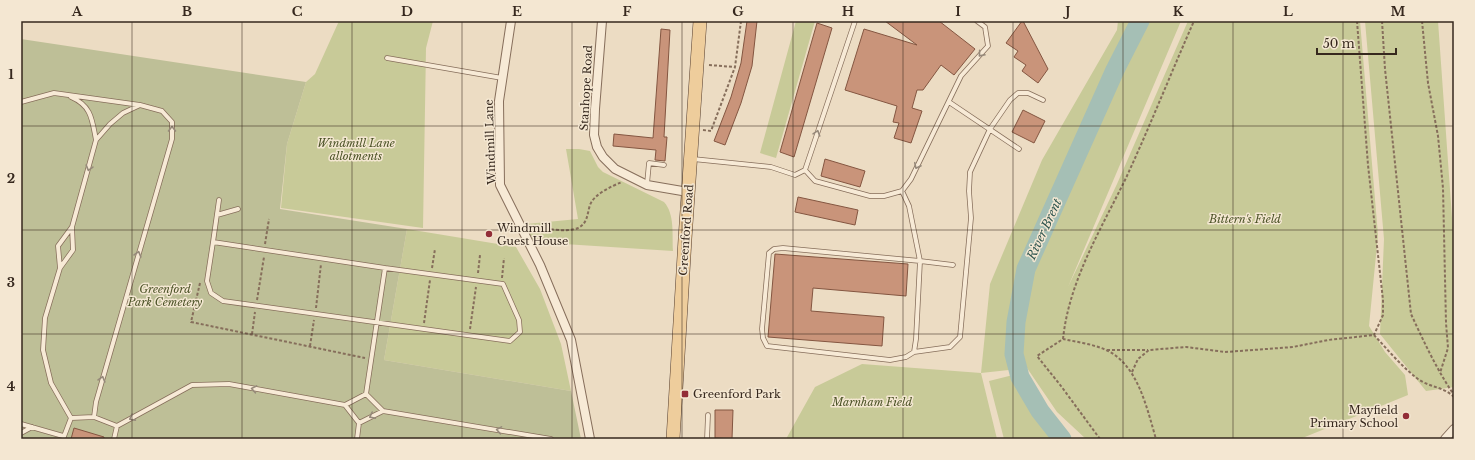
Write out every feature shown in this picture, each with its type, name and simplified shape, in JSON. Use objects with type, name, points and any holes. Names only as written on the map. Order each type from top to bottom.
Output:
[{"type":"main road","name":"Greenford Road","points":[[673,439],[700,21]]},
{"type":"street","name":"Windmill Lane","points":[[510,21],[499,101],[500,185],[540,265],[571,340],[590,439]]},
{"type":"street","name":"Stanhope Road","points":[[602,21],[594,135],[597,147],[603,157],[615,169],[647,185],[688,192]]},
{"type":"street","points":[[1445,439],[1454,429]]},
{"type":"lane","points":[[691,159],[770,167],[794,175],[805,170],[855,21]]},
{"type":"lane","points":[[805,170],[815,181],[870,196],[884,196],[902,191],[911,179],[961,76],[988,46],[985,27],[977,21]]},
{"type":"lane","points":[[387,58],[502,78]]},
{"type":"lane","points":[[21,102],[54,93],[140,105],[162,111],[172,122],[172,139],[96,402],[94,417]]},
{"type":"lane","points":[[953,265],[791,249],[774,249],[769,253],[762,338],[767,346],[890,360],[906,357],[914,352],[950,347],[960,337],[971,218],[969,191],[970,172],[990,129],[1010,100],[1018,93],[1028,93],[1043,100]]},
{"type":"lane","points":[[68,95],[82,102],[91,117],[96,140]]},
{"type":"lane","points":[[949,102],[1019,149]]},
{"type":"lane","points":[[71,418],[51,383],[42,350],[45,318],[60,268],[73,250],[72,227],[96,140],[114,120],[123,113],[140,105]]},
{"type":"lane","points":[[647,185],[649,164],[664,165]]},
{"type":"lane","points":[[902,191],[909,206],[920,261],[914,352]]},
{"type":"lane","points":[[213,242],[503,284],[519,320],[520,332],[510,341],[223,301],[211,293],[207,280],[219,200]]},
{"type":"lane","points":[[217,215],[238,209]]},
{"type":"lane","points":[[60,268],[58,246],[72,227]]},
{"type":"lane","points":[[366,394],[385,268]]},
{"type":"lane","points":[[114,439],[117,426],[192,385],[229,384],[345,405],[366,394]]},
{"type":"lane","points":[[366,394],[383,411],[551,439]]},
{"type":"lane","points":[[345,405],[359,423],[357,439]]},
{"type":"lane","points":[[359,423],[383,411]]},
{"type":"lane","points":[[707,439],[708,415]]},
{"type":"lane","points":[[71,418],[94,417],[117,426]]},
{"type":"lane","points":[[21,424],[63,437],[71,418]]},
{"type":"lane","points":[[21,433],[32,427]]},
{"type":"path","points":[[693,130],[711,131],[736,67],[741,21]]},
{"type":"path","points":[[1064,339],[1065,325],[1069,308],[1090,249],[1126,176],[1194,21]]},
{"type":"path","points":[[1357,21],[1368,165],[1383,300],[1383,315],[1374,335]]},
{"type":"path","points":[[1382,21],[1385,69],[1411,314],[1440,373],[1454,396]]},
{"type":"path","points":[[1422,21],[1428,82],[1438,136],[1443,188],[1446,323],[1448,348],[1440,373]]},
{"type":"path","points":[[697,64],[736,67]]},
{"type":"path","points":[[523,230],[529,227],[569,230],[578,228],[586,221],[590,203],[603,191],[623,182],[629,176]]},
{"type":"path","points":[[252,334],[269,219]]},
{"type":"path","points":[[424,329],[435,249]]},
{"type":"path","points":[[469,335],[480,254]]},
{"type":"path","points":[[310,346],[322,258]]},
{"type":"path","points":[[501,284],[504,258]]},
{"type":"path","points":[[207,280],[201,280],[191,322],[371,359]]},
{"type":"path","points":[[1100,439],[1037,356],[1064,339],[1106,350],[1149,350],[1186,347],[1225,352],[1293,347],[1328,340],[1374,335]]},
{"type":"path","points":[[1374,335],[1401,364],[1420,380],[1449,392],[1454,396]]},
{"type":"path","points":[[1106,350],[1120,360],[1132,372],[1146,403],[1156,439]]},
{"type":"path","points":[[1132,372],[1138,359],[1149,350]]},
{"type":"green space","name":"Windmill Lane allotments","points":[[339,21],[433,21],[426,48],[423,228],[281,208],[287,144],[306,82],[315,74]]},
{"type":"green space","points":[[796,21],[815,21],[776,158],[760,153]]},
{"type":"green space","name":"Bittern's Field","points":[[1118,21],[1181,21],[1068,287],[1117,184],[1188,21],[1360,21],[1378,235],[1369,326],[1385,352],[1405,375],[1408,395],[1300,439],[1086,439],[1057,412],[1027,368],[981,373],[990,284],[1042,160],[1117,30]]},
{"type":"green space","points":[[1365,21],[1438,21],[1454,246],[1454,387],[1426,391],[1380,334],[1384,239]]},
{"type":"green space","name":"Greenford Park Cemetery","points":[[21,39],[306,82],[287,144],[280,209],[407,229],[384,360],[571,391],[581,439],[21,439]]},
{"type":"green space","points":[[566,149],[590,151],[598,167],[603,172],[664,202],[670,212],[673,232],[673,251],[533,242],[526,224],[578,219]]},
{"type":"green space","points":[[407,229],[516,247],[540,289],[561,344],[571,391],[384,360]]},
{"type":"green space","name":"Marnham Field","points":[[862,364],[981,373],[997,439],[786,439],[815,387]]},
{"type":"green space","points":[[1013,375],[1049,432],[1056,439],[1004,439],[989,381]]},
{"type":"building","points":[[747,21],[757,21],[752,66],[741,103],[725,145],[714,141],[731,97],[741,63]]},
{"type":"building","points":[[885,21],[939,21],[975,49],[954,75],[941,65],[923,90],[917,90],[912,108],[922,111],[911,143],[894,138],[899,123],[893,122],[897,106],[845,90],[864,29],[917,45]]},
{"type":"building","points":[[1022,21],[1048,69],[1038,83],[1022,71],[1026,65],[1014,57],[1018,51],[1006,43]]},
{"type":"building","points":[[817,23],[832,28],[794,157],[780,152]]},
{"type":"building","points":[[661,29],[670,30],[664,137],[667,137],[665,161],[655,160],[656,150],[613,146],[614,134],[653,138]]},
{"type":"building","points":[[1023,110],[1045,121],[1034,143],[1012,132]]},
{"type":"building","points":[[825,159],[865,171],[860,187],[821,176]]},
{"type":"building","points":[[798,197],[858,210],[855,225],[795,212]]},
{"type":"building","points":[[775,254],[908,264],[906,296],[813,288],[811,311],[884,317],[882,346],[768,337]]},
{"type":"building","points":[[715,410],[733,410],[732,439],[715,438]]},
{"type":"building","points":[[74,428],[104,437],[104,439],[71,439]]},
{"type":"waterway","name":"River Brent","points":[[1062,439],[1040,411],[1020,377],[1014,354],[1016,322],[1026,269],[1115,70],[1140,21]]},
{"type":"place","name":"Windmill Guest House","points":[[489,234]]},
{"type":"place","name":"Greenford Park","points":[[685,394]]},
{"type":"place","name":"Mayfield Primary School","points":[[1406,416]]}]
